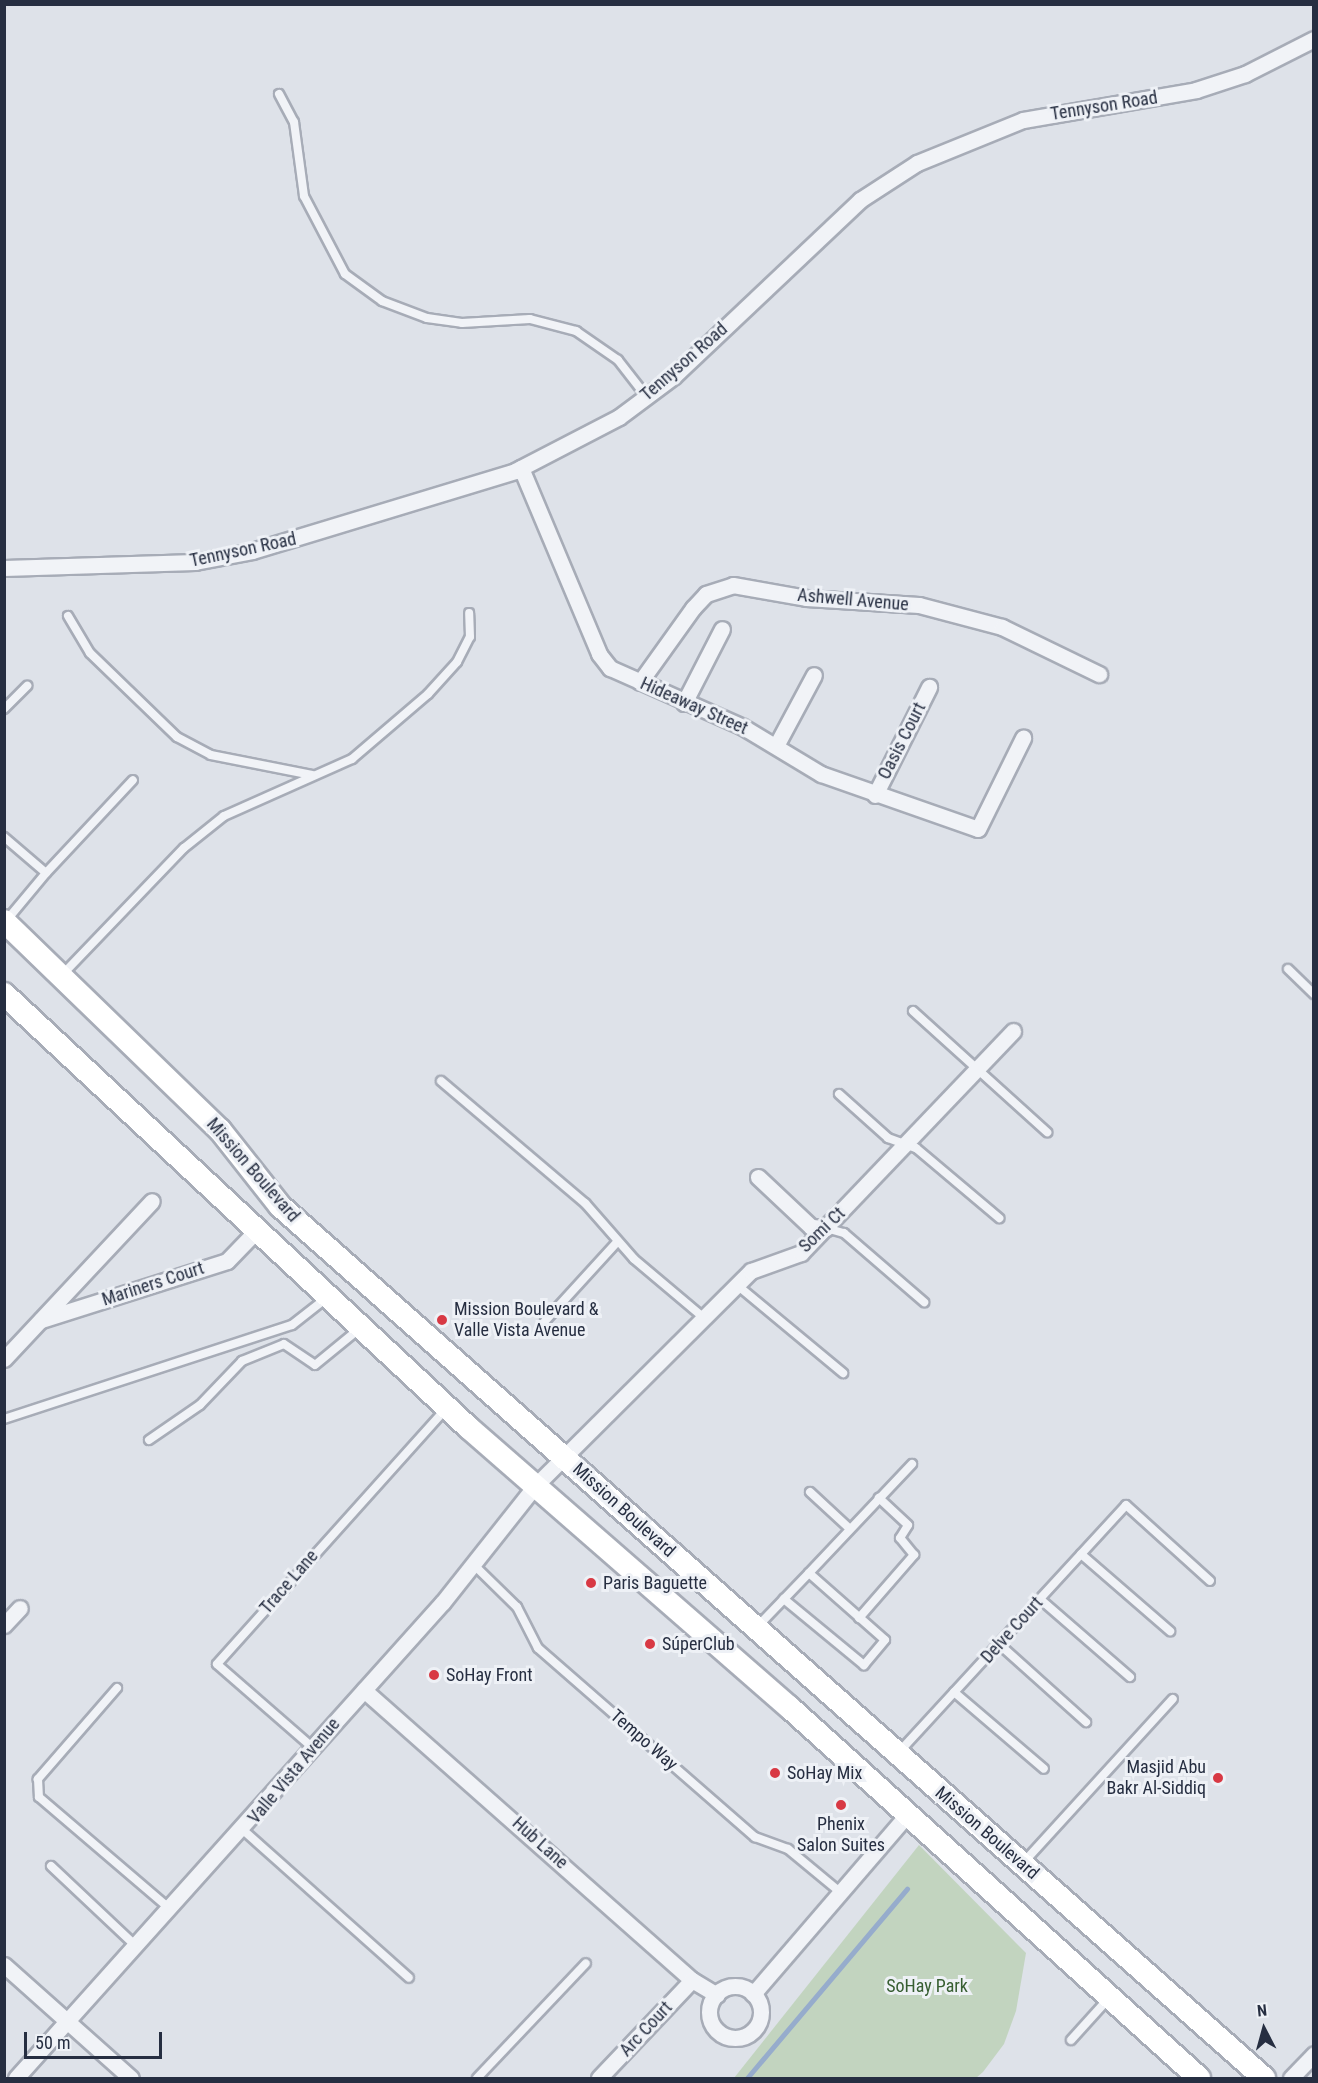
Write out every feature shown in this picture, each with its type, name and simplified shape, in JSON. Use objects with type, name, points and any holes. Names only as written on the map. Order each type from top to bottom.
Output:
[{"type":"main road","name":"Mission Boulevard","points":[[5,922],[220,1130],[280,1206],[1264,2079]]},
{"type":"main road","name":"Mission Boulevard","points":[[4,994],[255,1232],[534,1487],[1199,2079]]},
{"type":"street","name":"Tennyson Road","points":[[4,568],[160,565],[241,553],[521,468],[593,432],[646,396],[860,201],[917,163],[1023,120],[1196,90],[1256,70],[1314,39]]},
{"type":"street","name":"Hideaway Street","points":[[521,468],[599,654],[610,668],[777,744],[821,774],[874,795],[978,829],[1023,738]]},
{"type":"street","name":"Ashwell Avenue","points":[[640,682],[693,608],[706,594],[733,585],[806,598],[919,605],[1002,627],[1099,675]]},
{"type":"street","points":[[684,703],[722,629]]},
{"type":"street","points":[[777,744],[814,675]]},
{"type":"street","name":"Oasis Court","points":[[874,795],[929,687]]},
{"type":"street","name":"Somi Ct","points":[[563,1456],[751,1271],[801,1253],[904,1142],[1013,1031]]},
{"type":"street","points":[[758,1177],[811,1227],[826,1228]]},
{"type":"street","name":"Mariners Court","points":[[4,1359],[152,1201]]},
{"type":"street","name":"Mariners Court","points":[[41,1320],[227,1261],[255,1232]]},
{"type":"street","name":"Valle Vista Avenue","points":[[16,2079],[243,1830],[534,1487],[563,1456]]},
{"type":"street","points":[[4,1625],[20,1608]]},
{"type":"street","name":"Hub Lane","points":[[364,1690],[692,1980],[717,1995]]},
{"type":"street","points":[[753,1994],[906,1816]]},
{"type":"street","points":[[4,1965],[132,2079]]},
{"type":"street","name":"Arc Court","points":[[599,2079],[692,1980]]},
{"type":"street","points":[[736,1987],[753,1994],[760,2006],[759,2022],[737,2038],[721,2033],[712,2023],[710,2006],[717,1995],[736,1987]]},
{"type":"street","points":[[1291,2079],[1314,2054]]},
{"type":"lane","points":[[279,94],[294,122],[304,196],[345,274],[382,301],[427,318],[462,323],[530,319],[576,331],[618,360],[646,396]]},
{"type":"lane","points":[[62,976],[184,848],[224,816],[352,759],[428,694],[457,662],[470,637],[469,614]]},
{"type":"lane","points":[[68,616],[90,653],[177,737],[211,755],[314,775]]},
{"type":"lane","points":[[4,709],[27,686]]},
{"type":"lane","points":[[5,922],[46,873],[133,780]]},
{"type":"lane","points":[[4,837],[46,873]]},
{"type":"lane","points":[[1288,969],[1314,994]]},
{"type":"lane","points":[[913,1011],[978,1066],[1047,1132]]},
{"type":"lane","points":[[441,1081],[585,1203],[618,1241],[704,1318]]},
{"type":"lane","points":[[839,1094],[888,1138],[904,1142],[999,1218]]},
{"type":"lane","points":[[826,1228],[844,1233],[924,1302]]},
{"type":"lane","points":[[545,1321],[618,1241]]},
{"type":"lane","points":[[737,1285],[843,1373]]},
{"type":"lane","points":[[4,1419],[292,1325],[327,1298]]},
{"type":"lane","points":[[148,1440],[200,1405],[242,1361],[284,1344],[315,1365],[360,1328]]},
{"type":"lane","name":"Trace Lane","points":[[312,1747],[217,1664],[447,1408]]},
{"type":"lane","points":[[756,1628],[912,1464]]},
{"type":"lane","points":[[810,1491],[850,1529]]},
{"type":"lane","points":[[859,1618],[914,1555],[900,1538],[908,1525],[879,1498]]},
{"type":"lane","name":"Delve Court","points":[[897,1755],[1126,1505],[1210,1581]]},
{"type":"lane","points":[[1081,1554],[1170,1630]]},
{"type":"lane","name":"Tempo Way","points":[[471,1563],[517,1607],[538,1648],[755,1838],[788,1850],[840,1892]]},
{"type":"lane","points":[[784,1599],[864,1665],[885,1640],[809,1573]]},
{"type":"lane","points":[[1040,1599],[1130,1677]]},
{"type":"lane","points":[[999,1644],[1086,1722]]},
{"type":"lane","points":[[117,1688],[38,1779],[39,1797],[171,1910]]},
{"type":"lane","points":[[954,1692],[1044,1769]]},
{"type":"lane","points":[[1022,1864],[1173,1699]]},
{"type":"lane","points":[[243,1830],[409,1978]]},
{"type":"lane","points":[[51,1866],[137,1947]]},
{"type":"lane","points":[[477,2079],[586,1963]]},
{"type":"lane","points":[[1071,2040],[1109,1998]]},
{"type":"green space","name":"SoHay Park","points":[[919,1845],[1026,1953],[1016,2011],[1004,2044],[983,2072],[976,2078],[734,2078]]},
{"type":"waterway","points":[[747,2078],[907,1889]]},
{"type":"place","name":"Mission Boulevard & Valle Vista Avenue","points":[[442,1320]]},
{"type":"place","name":"Paris Baguette","points":[[591,1583]]},
{"type":"place","name":"SúperClub","points":[[650,1644]]},
{"type":"place","name":"SoHay Front","points":[[434,1675]]},
{"type":"place","name":"SoHay Mix","points":[[775,1773]]},
{"type":"place","name":"Masjid Abu Bakr Al-Siddiq","points":[[1218,1778]]},
{"type":"place","name":"Phenix Salon Suites","points":[[841,1805]]}]
